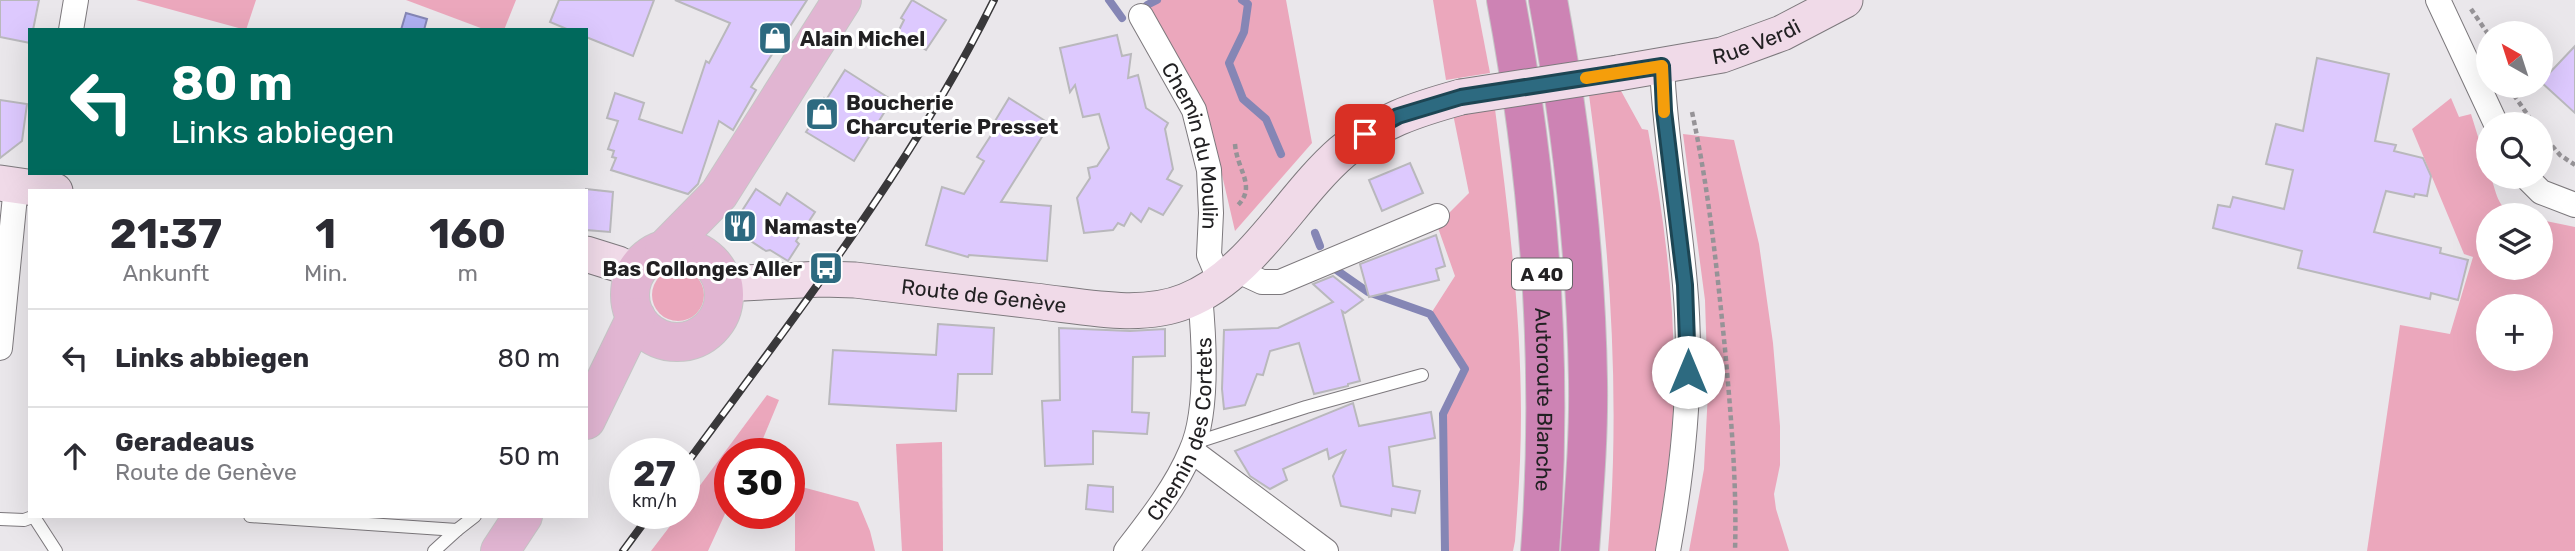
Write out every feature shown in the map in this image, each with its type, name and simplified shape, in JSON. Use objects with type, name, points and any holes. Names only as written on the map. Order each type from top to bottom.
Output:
[{"type":"highway","name":"Autoroute Blanche","points":[[1506,0],[1535,196],[1543,289],[1547,384],[1546,469],[1540,551]]},
{"type":"highway","name":"Autoroute Blanche","points":[[1548,0],[1574,181],[1584,292],[1588,382],[1580,551]]},
{"type":"main road","points":[[719,194],[714,271],[725,297],[722,309],[713,326],[692,340],[673,342],[651,334],[636,317],[630,295],[650,261],[719,194],[842,0]]},
{"type":"main road","points":[[650,261],[685,249],[714,271]]},
{"type":"main road","points":[[588,417],[636,317]]},
{"type":"main road","points":[[588,418],[673,342]]},
{"type":"main road","points":[[500,551],[522,518]]},
{"type":"street","points":[[71,28],[76,0]]},
{"type":"street","name":"Rue Verdi","points":[[1618,74],[1722,55],[1782,33],[1845,0]]},
{"type":"street","points":[[2438,0],[2490,112]]},
{"type":"street","name":"Chemin du Moulin","points":[[1141,16],[1194,110],[1209,170],[1209,255],[1218,281]]},
{"type":"street","points":[[1668,551],[1685,423],[1688,341],[1685,285],[1664,111],[1672,65]]},
{"type":"street","name":"Route de Genève","points":[[714,271],[855,281],[1122,309],[1162,308],[1218,281],[1330,164],[1353,143],[1398,116],[1461,97],[1618,74]]},
{"type":"street","points":[[2538,189],[2575,205]]},
{"type":"street","points":[[0,348],[28,200]]},
{"type":"street","points":[[1218,281],[1280,282],[1437,216]]},
{"type":"street","points":[[588,254],[650,261]]},
{"type":"street","name":"Chemin des Cortets","points":[[1126,551],[1171,487],[1193,447],[1202,402],[1203,327],[1218,281]]},
{"type":"street","points":[[1193,447],[1326,551]]},
{"type":"lane","points":[[1782,33],[1820,0]]},
{"type":"lane","points":[[1193,447],[1306,407],[1422,375]]},
{"type":"lane","points":[[0,519],[13,521],[30,518]]},
{"type":"lane","points":[[36,518],[56,551]]},
{"type":"lane","points":[[280,518],[457,530]]},
{"type":"lane","points":[[435,551],[472,518]]},
{"type":"path","points":[[2464,0],[2480,21]]},
{"type":"path","points":[[1672,65],[1701,153],[1716,260],[1731,418],[1735,551]]},
{"type":"path","points":[[2553,147],[2575,165]]},
{"type":"shaded area","points":[[136,0],[256,0],[247,28]]},
{"type":"shaded area","points":[[406,0],[516,0],[505,28],[481,28]]},
{"type":"shaded area","points":[[1157,0],[1286,0],[1312,143],[1235,231],[1207,110],[1147,5]]},
{"type":"shaded area","points":[[1433,0],[1476,0],[1490,73],[1446,80]]},
{"type":"shaded area","points":[[1620,89],[1642,129],[1648,130],[1660,204],[1672,316],[1672,429],[1656,551],[1608,551],[1613,437],[1611,323],[1603,209],[1589,95]]},
{"type":"shaded area","points":[[2451,98],[2459,117],[2471,114],[2476,130],[2476,189],[2495,189],[2500,203],[2476,203],[2476,280],[2553,280],[2553,222],[2575,227],[2575,551],[2367,551],[2400,325],[2450,334],[2473,257],[2464,254],[2412,129]]},
{"type":"shaded area","points":[[1495,109],[1511,241],[1518,329],[1521,417],[1515,541],[1513,551],[1445,551],[1443,414],[1465,369],[1430,315],[1455,276],[1437,225],[1469,193],[1453,114]]},
{"type":"shaded area","points":[[1683,134],[1734,140],[1759,244],[1773,343],[1780,426],[1780,465],[1774,494],[1789,551],[1689,551],[1704,469],[1708,392],[1705,300]]},
{"type":"shaded area","points":[[678,269],[688,271],[696,277],[702,285],[702,305],[696,313],[688,319],[678,321],[668,319],[660,313],[654,305],[652,295],[654,285],[660,277],[668,271]]},
{"type":"shaded area","points":[[767,395],[779,400],[763,438],[735,438]]},
{"type":"shaded area","points":[[942,442],[943,551],[902,551],[896,444]]},
{"type":"shaded area","points":[[714,467],[714,529],[718,529],[708,551],[651,551],[668,529],[700,529],[700,485]]},
{"type":"shaded area","points":[[805,488],[858,502],[875,551],[795,551],[795,529],[805,529]]},
{"type":"water","points":[[406,13],[427,19],[425,28],[402,28]]},
{"type":"building","points":[[0,0],[39,0],[33,28],[28,28],[28,43],[0,37]]},
{"type":"building","points":[[559,0],[654,0],[633,56],[588,38],[588,28],[564,28],[550,22]]},
{"type":"building","points":[[675,0],[807,0],[751,87],[756,90],[733,130],[719,121],[698,184],[688,194],[611,170],[616,158],[612,157],[614,151],[608,149],[618,121],[607,118],[615,93],[644,103],[639,119],[682,133],[706,61],[709,63],[730,23]]},
{"type":"building","points":[[912,0],[946,20],[926,50],[898,32],[904,20],[901,18]]},
{"type":"building","points":[[1117,35],[1122,56],[1131,54],[1128,78],[1138,75],[1146,108],[1168,123],[1165,129],[1173,169],[1167,179],[1182,186],[1163,215],[1149,208],[1141,222],[1131,213],[1124,226],[1118,223],[1113,230],[1084,233],[1077,198],[1090,178],[1088,168],[1097,166],[1109,148],[1099,114],[1083,117],[1075,85],[1070,92],[1060,48]]},
{"type":"building","points":[[2575,46],[2575,113],[2553,93],[2553,69]]},
{"type":"building","points":[[2317,58],[2389,74],[2375,141],[2396,145],[2394,151],[2423,158],[2431,176],[2427,196],[2415,194],[2414,197],[2386,191],[2374,232],[2441,248],[2440,253],[2468,260],[2458,300],[2431,293],[2430,299],[2298,268],[2302,251],[2213,228],[2218,205],[2230,207],[2233,197],[2284,209],[2293,170],[2266,164],[2276,124],[2303,131]]},
{"type":"building","points":[[845,70],[892,100],[854,161],[806,132],[812,123],[809,121]]},
{"type":"building","points":[[1009,98],[1050,124],[1001,202],[1051,206],[1047,261],[968,257],[926,245],[942,187],[964,194],[984,161],[977,157],[999,123],[995,121]]},
{"type":"building","points":[[0,100],[27,104],[22,141],[0,158]]},
{"type":"building","points":[[1410,163],[1423,193],[1382,211],[1369,180]]},
{"type":"building","points":[[588,189],[613,192],[610,232],[588,230]]},
{"type":"building","points":[[756,189],[780,205],[787,193],[815,212],[796,241],[799,244],[788,261],[770,250],[766,251],[731,228]]},
{"type":"building","points":[[1436,235],[1445,266],[1436,269],[1439,280],[1369,297],[1360,264]]},
{"type":"building","points":[[1333,276],[1363,300],[1345,313],[1342,311],[1360,381],[1314,394],[1299,343],[1270,351],[1263,375],[1257,374],[1245,405],[1224,409],[1224,330],[1278,328],[1333,302],[1313,284]]},
{"type":"building","points":[[938,324],[994,328],[992,374],[958,374],[956,411],[829,404],[833,350],[936,355]]},
{"type":"building","points":[[1059,328],[1130,331],[1165,329],[1165,356],[1133,357],[1132,412],[1149,413],[1147,434],[1093,431],[1093,464],[1045,466],[1042,401],[1060,400]]},
{"type":"building","points":[[1353,403],[1359,426],[1431,412],[1435,438],[1389,447],[1393,486],[1420,491],[1415,513],[1392,509],[1391,516],[1341,506],[1333,476],[1345,451],[1329,459],[1327,449],[1283,469],[1287,480],[1270,489],[1250,476],[1235,451]]},
{"type":"building","points":[[1088,485],[1113,487],[1113,512],[1086,509]]},
{"type":"waterway","points":[[1109,0],[1122,18]]},
{"type":"waterway","points":[[1147,5],[1157,0]]},
{"type":"waterway","points":[[1242,0],[1248,4],[1244,32],[1229,63],[1243,99],[1266,119],[1281,154]]},
{"type":"waterway","points":[[1315,233],[1320,246]]},
{"type":"waterway","points":[[1335,269],[1368,292],[1430,314],[1465,369],[1443,414],[1445,551]]},
{"type":"railway","points":[[700,445],[809,298],[888,182],[926,123],[994,0]]},
{"type":"railway","points":[[623,551],[639,529]]},
{"type":"slow traffic","points":[[1586,78],[1662,66],[1664,112]]},
{"type":"place","name":"Alain Michel","points":[[775,38]]},
{"type":"place","name":"Boucherie Charcuterie Presset","points":[[822,114]]},
{"type":"place","name":"Namaste","points":[[740,226]]},
{"type":"place","name":"Bas Collonges Aller","points":[[826,268]]},
{"type":"route","points":[[1365,134],[1398,116],[1461,97],[1662,66],[1664,111],[1685,285],[1688,372]]}]
